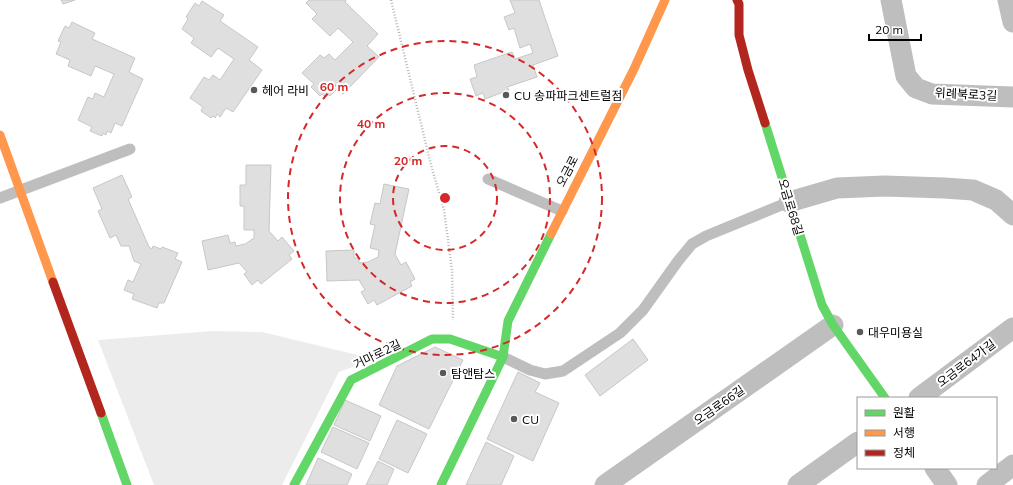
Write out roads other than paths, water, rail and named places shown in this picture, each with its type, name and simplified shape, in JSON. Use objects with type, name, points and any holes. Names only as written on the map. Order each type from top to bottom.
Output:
[{"type":"street","name":"오금로","points":[[441,485],[503,357],[508,321],[634,69],[665,0]]},
{"type":"street","name":"오금로68길","points":[[737,0],[740,4],[740,42],[822,305],[833,325],[884,397]]},
{"type":"street","name":"위례북로3길","points":[[891,0],[906,76],[916,88],[932,94],[1013,97]]},
{"type":"street","points":[[1008,0],[1013,22]]},
{"type":"street","points":[[0,135],[127,485]]},
{"type":"street","points":[[789,202],[838,188],[885,186],[944,188],[973,190],[996,200],[1013,215]]},
{"type":"street","name":"오금로66길","points":[[605,485],[833,325]]},
{"type":"street","name":"오금로64가길","points":[[920,397],[1013,328]]},
{"type":"street","name":"거마로2길","points":[[294,485],[351,380],[432,339],[454,340],[503,357]]},
{"type":"street","points":[[798,485],[857,443]]},
{"type":"street","points":[[987,485],[1013,465]]},
{"type":"street","points":[[936,469],[947,485]]},
{"type":"lane","points":[[0,198],[130,149]]},
{"type":"lane","points":[[488,179],[562,211]]},
{"type":"lane","points":[[503,357],[530,370],[545,374],[563,371],[620,333],[643,310],[692,244],[706,236],[789,202]]},
{"type":"place","name":"헤어 라비","points":[[254,90]]},
{"type":"place","name":"CU 송파파크센트럴점","points":[[506,95]]},
{"type":"place","name":"대우미용실","points":[[860,332]]},
{"type":"place","name":"탐앤탐스","points":[[443,373]]},
{"type":"place","name":"CU","points":[[514,419]]}]
